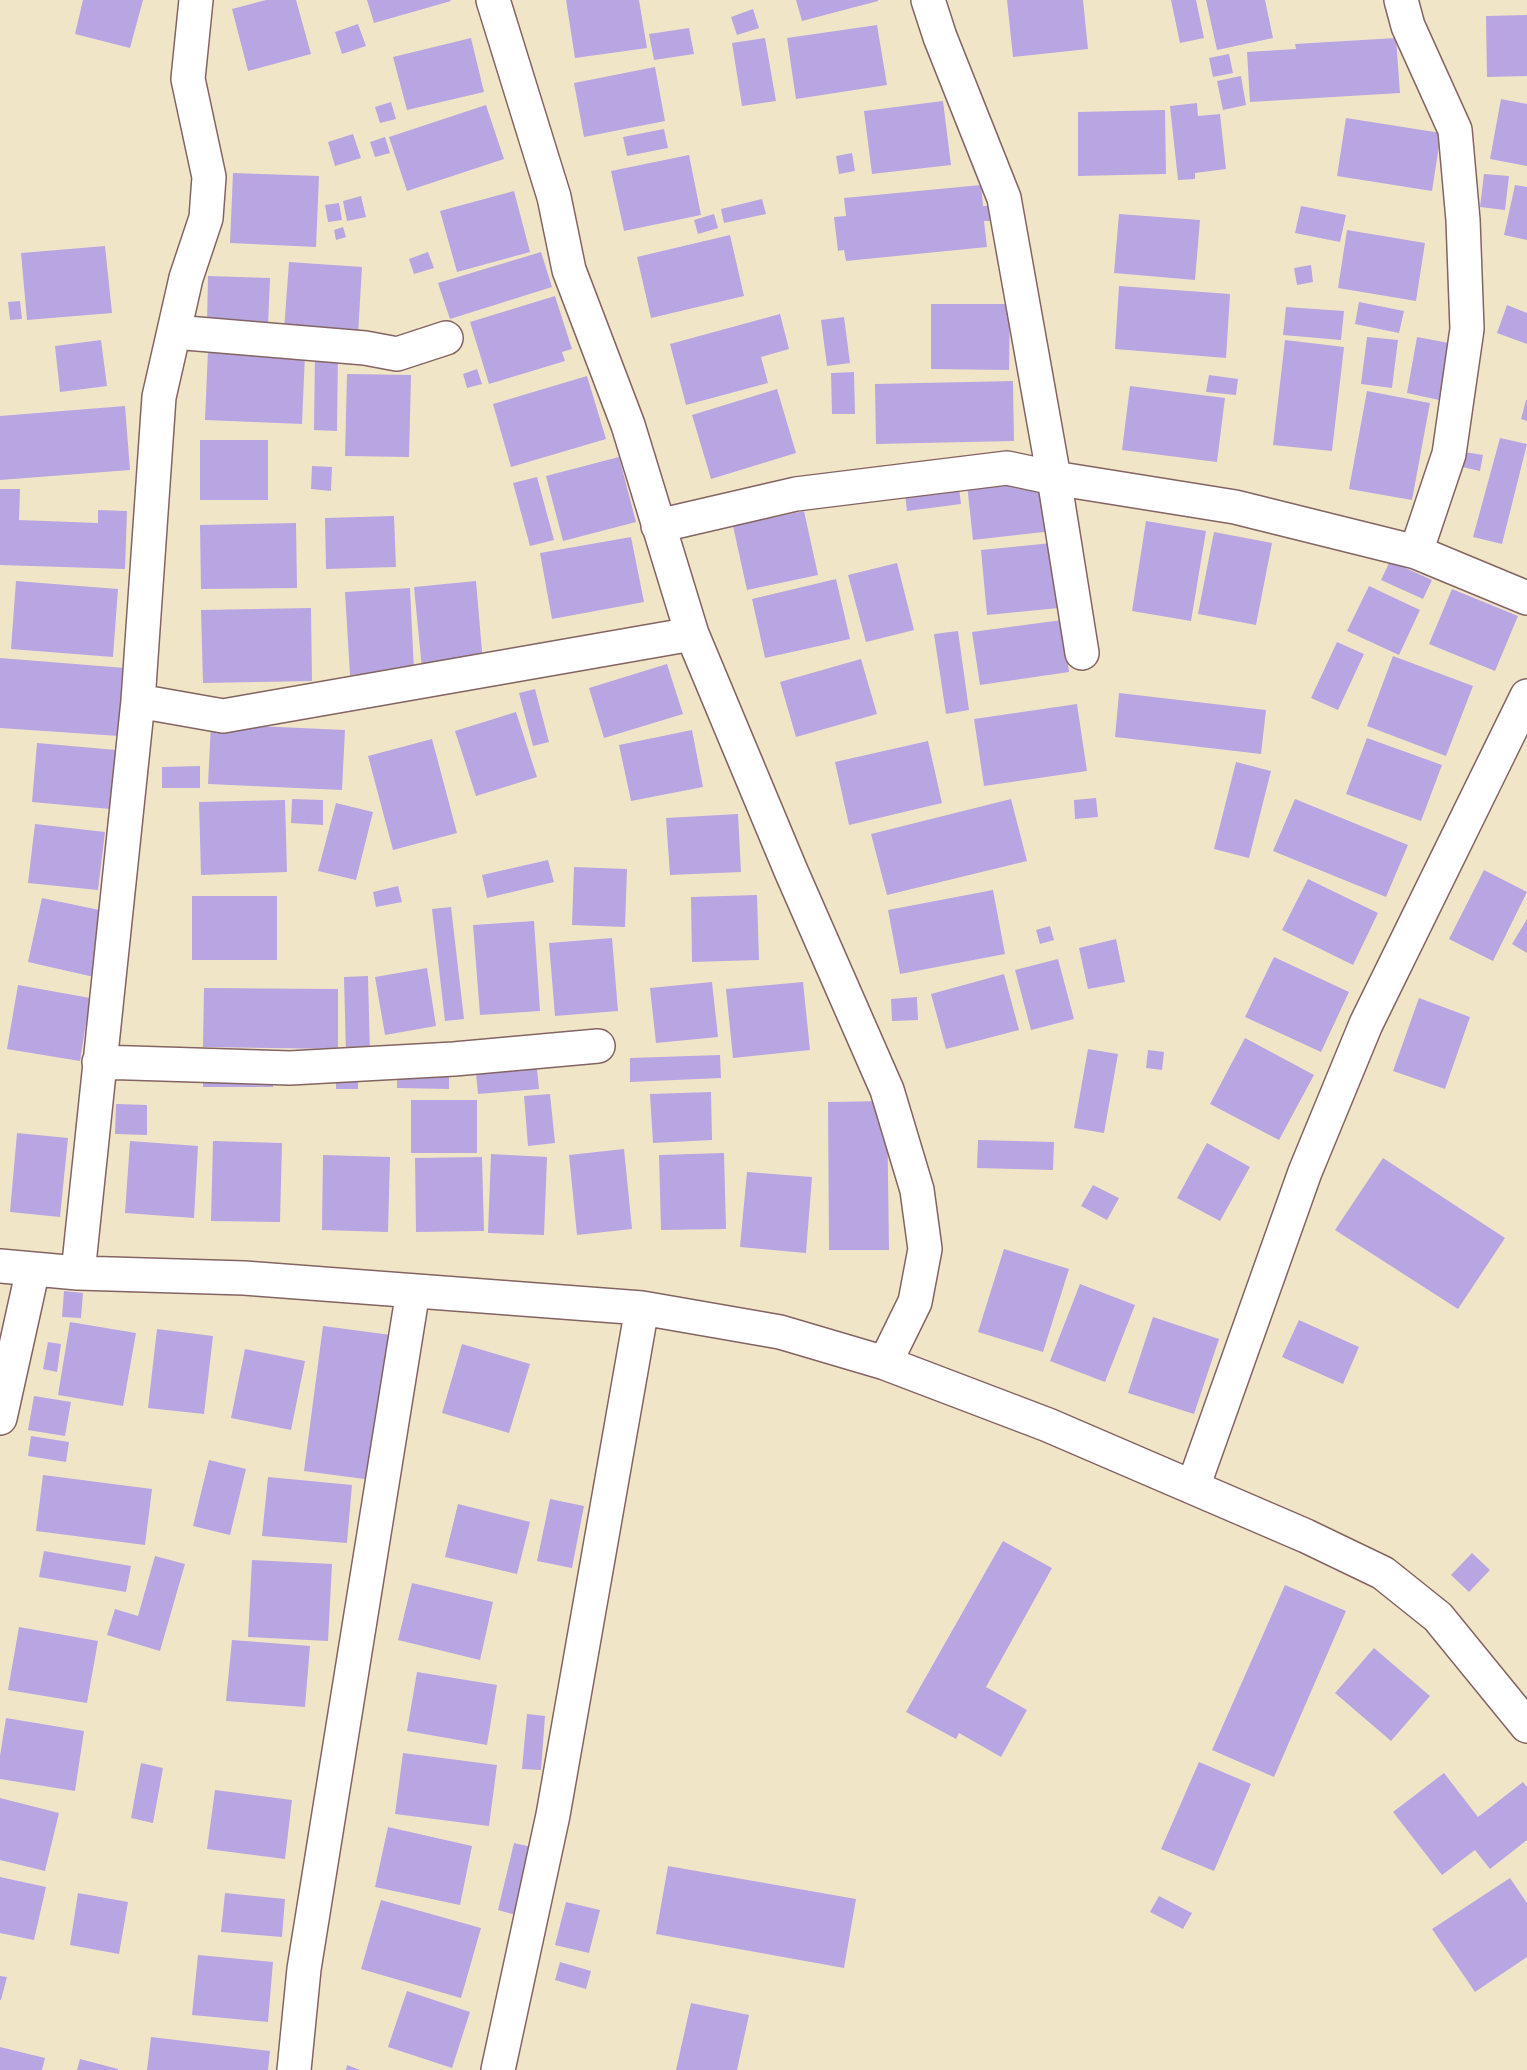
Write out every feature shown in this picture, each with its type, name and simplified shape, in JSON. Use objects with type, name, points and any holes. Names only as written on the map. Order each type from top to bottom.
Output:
[{"type":"street","points":[[78,1273],[138,701],[159,397],[186,278],[206,218],[209,177],[188,79],[196,0]]},
{"type":"street","points":[[493,0],[554,197],[569,270],[628,426],[692,634],[796,882],[887,1090],[917,1190],[925,1249],[915,1302],[885,1363]]},
{"type":"street","points":[[928,0],[1004,198],[1054,478],[1082,652]]},
{"type":"street","points":[[1401,0],[1408,26],[1455,130],[1463,220],[1467,330],[1449,454],[1416,552]]},
{"type":"street","points":[[174,332],[365,348],[398,354],[446,338]]},
{"type":"street","points":[[658,526],[796,494],[1007,468],[1054,478],[1235,507],[1416,552],[1527,598]]},
{"type":"street","points":[[1416,552],[1527,606]]},
{"type":"street","points":[[138,701],[223,716],[692,634]]},
{"type":"street","points":[[1193,1487],[1305,1172],[1362,1034],[1527,696]]},
{"type":"street","points":[[99,1062],[290,1068],[454,1059],[598,1046]]},
{"type":"street","points":[[0,1266],[78,1273],[244,1278],[642,1308],[780,1332],[885,1363],[1048,1425],[1306,1536],[1383,1573],[1438,1617],[1527,1726]]},
{"type":"street","points":[[0,1418],[33,1269]]},
{"type":"street","points":[[294,2070],[304,1969],[412,1291]]},
{"type":"street","points":[[498,2070],[553,1815],[642,1308]]},
{"type":"building","points":[[83,0],[143,0],[130,48],[75,34]]},
{"type":"building","points":[[266,0],[296,0],[311,54],[248,71],[232,9]]},
{"type":"building","points":[[367,0],[450,0],[451,1],[374,23]]},
{"type":"building","points":[[566,0],[639,0],[647,48],[575,58]]},
{"type":"building","points":[[796,0],[878,0],[878,1],[802,21]]},
{"type":"building","points":[[1007,0],[1083,0],[1088,49],[1013,57]]},
{"type":"building","points":[[1171,0],[1196,0],[1204,38],[1180,43]]},
{"type":"building","points":[[1206,0],[1265,0],[1273,38],[1217,50]]},
{"type":"building","points":[[753,9],[759,28],[737,35],[731,17]]},
{"type":"building","points":[[1527,15],[1527,76],[1487,77],[1486,16]]},
{"type":"building","points":[[358,24],[366,46],[342,54],[335,32]]},
{"type":"building","points":[[877,25],[887,85],[796,99],[787,38]]},
{"type":"building","points":[[689,28],[694,54],[654,60],[649,34]]},
{"type":"building","points":[[471,38],[484,92],[407,110],[393,57]]},
{"type":"building","points":[[765,38],[776,101],[742,106],[732,43]]},
{"type":"building","points":[[1396,38],[1400,93],[1250,102],[1247,52],[1296,49],[1295,44]]},
{"type":"building","points":[[1229,54],[1233,73],[1213,77],[1209,58]]},
{"type":"building","points":[[655,67],[665,121],[584,137],[574,83]]},
{"type":"building","points":[[1241,76],[1246,105],[1223,110],[1217,81]]},
{"type":"building","points":[[1501,99],[1527,104],[1527,166],[1490,159]]},
{"type":"building","points":[[943,101],[951,165],[872,174],[864,111]]},
{"type":"building","points":[[391,102],[396,119],[380,123],[375,107]]},
{"type":"building","points":[[1197,103],[1198,116],[1220,114],[1226,169],[1195,173],[1195,179],[1178,180],[1170,106]]},
{"type":"building","points":[[486,105],[504,159],[407,191],[389,137]]},
{"type":"building","points":[[1165,110],[1166,174],[1078,176],[1078,112]]},
{"type":"building","points":[[1346,118],[1441,133],[1432,191],[1337,176]]},
{"type":"building","points":[[664,129],[668,148],[627,156],[623,137]]},
{"type":"building","points":[[353,134],[361,158],[335,166],[328,142]]},
{"type":"building","points":[[385,137],[390,153],[375,157],[370,142]]},
{"type":"building","points":[[852,153],[855,171],[839,174],[836,156]]},
{"type":"building","points":[[689,155],[701,215],[624,231],[611,171]]},
{"type":"building","points":[[233,173],[319,176],[316,247],[230,243]]},
{"type":"building","points":[[1484,174],[1509,176],[1505,210],[1480,207]]},
{"type":"building","points":[[981,185],[983,206],[989,206],[990,221],[984,221],[987,247],[846,261],[844,250],[838,251],[834,217],[846,216],[844,198]]},
{"type":"building","points":[[1515,185],[1527,187],[1527,240],[1504,235]]},
{"type":"building","points":[[514,191],[530,252],[457,272],[440,211]]},
{"type":"building","points":[[361,196],[366,217],[347,221],[343,201]]},
{"type":"building","points":[[762,199],[766,214],[724,223],[721,209]]},
{"type":"building","points":[[339,203],[342,220],[328,222],[325,205]]},
{"type":"building","points":[[1301,206],[1346,215],[1340,242],[1295,233]]},
{"type":"building","points":[[714,214],[718,228],[698,234],[694,220]]},
{"type":"building","points":[[1119,214],[1200,220],[1195,280],[1114,273]]},
{"type":"building","points":[[343,227],[346,237],[336,240],[334,230]]},
{"type":"building","points":[[1347,230],[1425,243],[1416,301],[1338,288]]},
{"type":"building","points":[[730,235],[744,296],[651,318],[637,257]]},
{"type":"building","points":[[105,246],[112,313],[27,320],[21,253]]},
{"type":"building","points":[[428,252],[434,268],[414,274],[409,259]]},
{"type":"building","points":[[541,252],[552,287],[450,319],[438,283]]},
{"type":"building","points":[[289,262],[362,267],[358,335],[284,330]]},
{"type":"building","points":[[1311,265],[1313,282],[1297,285],[1294,268]]},
{"type":"building","points":[[208,276],[270,278],[268,326],[207,325]]},
{"type":"building","points":[[1119,286],[1230,294],[1226,358],[1115,349]]},
{"type":"building","points":[[555,296],[572,349],[562,352],[565,361],[489,384],[470,322]]},
{"type":"building","points":[[20,301],[22,319],[10,320],[8,302]]},
{"type":"building","points":[[1359,302],[1404,311],[1399,333],[1355,324]]},
{"type":"building","points":[[931,304],[1010,304],[1009,370],[931,369]]},
{"type":"building","points":[[1507,305],[1527,313],[1527,344],[1497,333]]},
{"type":"building","points":[[1286,307],[1344,311],[1341,340],[1283,335]]},
{"type":"building","points":[[780,314],[789,349],[761,357],[768,383],[686,405],[670,344]]},
{"type":"building","points":[[844,317],[850,363],[827,366],[821,320]]},
{"type":"building","points":[[1367,337],[1398,340],[1392,388],[1361,384]]},
{"type":"building","points":[[1417,337],[1449,343],[1439,400],[1407,393]]},
{"type":"building","points":[[101,340],[107,386],[60,392],[55,346]]},
{"type":"building","points":[[1285,340],[1344,347],[1332,451],[1273,445]]},
{"type":"building","points":[[315,349],[338,349],[337,431],[314,430]]},
{"type":"building","points":[[208,350],[305,354],[302,424],[205,420]]},
{"type":"building","points":[[477,369],[482,384],[467,388],[463,374]]},
{"type":"building","points":[[854,372],[855,414],[832,414],[831,373]]},
{"type":"building","points":[[347,374],[411,375],[409,457],[345,456]]},
{"type":"building","points":[[1209,375],[1238,379],[1236,395],[1206,392]]},
{"type":"building","points":[[587,376],[606,439],[511,467],[493,404]]},
{"type":"building","points":[[1013,381],[1014,441],[876,444],[875,384]]},
{"type":"building","points":[[1130,386],[1225,398],[1217,462],[1122,450]]},
{"type":"building","points":[[777,389],[796,453],[711,479],[692,415]]},
{"type":"building","points":[[1367,391],[1430,403],[1412,500],[1349,489]]},
{"type":"building","points":[[1527,400],[1527,421],[1521,419]]},
{"type":"building","points":[[125,406],[130,470],[0,480],[0,416]]},
{"type":"building","points":[[1500,438],[1527,444],[1502,544],[1473,537]]},
{"type":"building","points":[[200,440],[268,440],[268,500],[200,500]]},
{"type":"building","points":[[1464,452],[1483,455],[1480,471],[1462,467]]},
{"type":"building","points":[[619,457],[636,522],[563,541],[546,476]]},
{"type":"building","points":[[312,466],[332,467],[331,491],[311,489]]},
{"type":"building","points":[[1044,466],[1052,531],[973,540],[966,475]]},
{"type":"building","points":[[537,477],[554,540],[530,546],[513,483]]},
{"type":"building","points":[[958,479],[961,504],[907,511],[904,485]]},
{"type":"building","points":[[0,489],[20,489],[19,520],[98,523],[98,510],[127,511],[125,569],[0,565]]},
{"type":"building","points":[[804,511],[818,575],[747,590],[733,526]]},
{"type":"building","points":[[394,516],[396,567],[326,569],[325,518]]},
{"type":"building","points":[[1146,521],[1206,531],[1191,621],[1132,611]]},
{"type":"building","points":[[296,523],[297,588],[201,589],[200,525]]},
{"type":"building","points":[[1214,532],[1272,543],[1256,625],[1198,614]]},
{"type":"building","points":[[631,537],[644,602],[552,619],[540,553]]},
{"type":"building","points":[[1052,543],[1059,608],[987,615],[981,550]]},
{"type":"building","points":[[1390,561],[1432,580],[1423,599],[1381,580]]},
{"type":"building","points":[[897,563],[914,630],[866,642],[848,575]]},
{"type":"building","points":[[836,579],[850,639],[765,658],[752,599]]},
{"type":"building","points":[[16,581],[118,589],[113,657],[11,649]]},
{"type":"building","points":[[476,581],[483,663],[422,669],[414,587]]},
{"type":"building","points":[[1369,586],[1420,610],[1399,655],[1347,631]]},
{"type":"building","points":[[410,588],[414,671],[350,675],[345,592]]},
{"type":"building","points":[[1452,589],[1518,616],[1495,671],[1429,644]]},
{"type":"building","points":[[311,608],[312,681],[203,683],[201,610]]},
{"type":"building","points":[[1062,620],[1069,672],[980,685],[972,632]]},
{"type":"building","points":[[958,631],[969,710],[946,714],[934,634]]},
{"type":"building","points":[[1337,642],[1364,654],[1338,710],[1311,698]]},
{"type":"building","points":[[1393,656],[1473,686],[1446,756],[1367,726]]},
{"type":"building","points":[[0,658],[125,668],[119,736],[0,728]]},
{"type":"building","points":[[861,659],[877,714],[796,737],[780,682]]},
{"type":"building","points":[[667,664],[683,714],[604,738],[589,688]]},
{"type":"building","points":[[535,689],[549,742],[533,746],[519,693]]},
{"type":"building","points":[[1119,693],[1266,710],[1261,754],[1115,737]]},
{"type":"building","points":[[1077,704],[1087,771],[984,786],[974,719]]},
{"type":"building","points":[[516,712],[537,777],[476,796],[455,731]]},
{"type":"building","points":[[211,724],[345,730],[342,790],[208,784]]},
{"type":"building","points":[[692,730],[703,787],[631,801],[619,745]]},
{"type":"building","points":[[1367,738],[1442,765],[1421,821],[1346,794]]},
{"type":"building","points":[[432,739],[457,833],[393,850],[368,756]]},
{"type":"building","points":[[928,741],[942,803],[849,825],[835,762]]},
{"type":"building","points":[[37,743],[116,750],[110,809],[32,802]]},
{"type":"building","points":[[1236,762],[1271,771],[1249,858],[1214,849]]},
{"type":"building","points":[[200,766],[200,788],[162,788],[162,767]]},
{"type":"building","points":[[1096,798],[1098,817],[1075,819],[1074,800]]},
{"type":"building","points":[[292,799],[323,800],[323,825],[291,823]]},
{"type":"building","points":[[1011,799],[1027,861],[887,895],[871,834]]},
{"type":"building","points":[[1295,799],[1408,845],[1386,897],[1273,851]]},
{"type":"building","points":[[285,800],[287,872],[201,875],[199,802]]},
{"type":"building","points":[[336,803],[373,812],[356,880],[318,871]]},
{"type":"building","points":[[738,814],[741,872],[670,875],[666,818]]},
{"type":"building","points":[[35,824],[105,832],[98,890],[28,883]]},
{"type":"building","points":[[548,860],[554,882],[487,898],[482,875]]},
{"type":"building","points":[[574,867],[627,869],[625,927],[572,925]]},
{"type":"building","points":[[1484,870],[1527,892],[1493,961],[1449,939]]},
{"type":"building","points":[[1308,879],[1378,913],[1353,965],[1282,930]]},
{"type":"building","points":[[398,886],[402,902],[376,907],[373,892]]},
{"type":"building","points":[[993,890],[1005,954],[900,974],[888,910]]},
{"type":"building","points":[[757,895],[759,960],[692,962],[691,897]]},
{"type":"building","points":[[192,896],[277,896],[277,960],[192,960]]},
{"type":"building","points":[[42,898],[109,912],[94,977],[28,962]]},
{"type":"building","points":[[451,907],[464,1019],[445,1021],[432,909]]},
{"type":"building","points":[[1527,919],[1527,953],[1512,944]]},
{"type":"building","points":[[534,921],[540,1011],[480,1015],[473,925]]},
{"type":"building","points":[[1050,926],[1054,940],[1040,944],[1036,930]]},
{"type":"building","points":[[612,938],[618,1011],[555,1016],[549,943]]},
{"type":"building","points":[[1116,939],[1125,982],[1088,989],[1079,948]]},
{"type":"building","points":[[1274,957],[1349,992],[1321,1052],[1245,1017]]},
{"type":"building","points":[[1058,959],[1074,1019],[1031,1030],[1015,970]]},
{"type":"building","points":[[427,968],[436,1026],[385,1035],[375,977]]},
{"type":"building","points":[[1004,974],[1019,1030],[946,1049],[931,994]]},
{"type":"building","points":[[368,976],[370,1054],[346,1055],[344,977]]},
{"type":"building","points":[[712,982],[718,1037],[656,1043],[650,988]]},
{"type":"building","points":[[803,982],[810,1050],[733,1058],[726,989]]},
{"type":"building","points":[[18,985],[90,998],[80,1061],[7,1049]]},
{"type":"building","points":[[204,988],[338,989],[338,1049],[203,1047]]},
{"type":"building","points":[[917,997],[918,1020],[892,1021],[891,999]]},
{"type":"building","points":[[1419,998],[1470,1017],[1445,1089],[1393,1071]]},
{"type":"building","points":[[1245,1038],[1314,1075],[1279,1140],[1210,1104]]},
{"type":"building","points":[[1088,1049],[1118,1054],[1104,1133],[1074,1128]]},
{"type":"building","points":[[1148,1050],[1164,1052],[1162,1070],[1146,1068]]},
{"type":"building","points":[[720,1055],[721,1078],[630,1082],[630,1058]]},
{"type":"building","points":[[537,1069],[539,1089],[478,1094],[476,1074]]},
{"type":"building","points":[[397,1072],[449,1072],[449,1089],[397,1088]]},
{"type":"building","points":[[203,1074],[273,1074],[273,1087],[203,1087]]},
{"type":"building","points":[[336,1076],[358,1076],[358,1089],[336,1089]]},
{"type":"building","points":[[711,1092],[712,1140],[653,1143],[650,1094]]},
{"type":"building","points":[[550,1094],[555,1143],[528,1146],[524,1096]]},
{"type":"building","points":[[411,1100],[477,1100],[477,1153],[411,1153]]},
{"type":"building","points":[[887,1101],[889,1250],[829,1250],[828,1102]]},
{"type":"building","points":[[116,1104],[147,1105],[147,1135],[115,1134]]},
{"type":"building","points":[[17,1133],[68,1138],[60,1217],[10,1212]]},
{"type":"building","points":[[978,1140],[1054,1142],[1053,1170],[977,1168]]},
{"type":"building","points":[[130,1141],[198,1146],[194,1218],[125,1213]]},
{"type":"building","points":[[213,1141],[282,1143],[280,1222],[211,1221]]},
{"type":"building","points":[[1207,1143],[1250,1167],[1220,1221],[1177,1198]]},
{"type":"building","points":[[624,1149],[632,1229],[577,1235],[569,1155]]},
{"type":"building","points":[[724,1153],[726,1229],[661,1230],[659,1155]]},
{"type":"building","points":[[491,1154],[547,1157],[544,1235],[488,1233]]},
{"type":"building","points":[[323,1155],[390,1157],[388,1232],[322,1230]]},
{"type":"building","points":[[482,1157],[484,1231],[416,1232],[415,1158]]},
{"type":"building","points":[[1383,1158],[1505,1238],[1458,1309],[1335,1230]]},
{"type":"building","points":[[747,1172],[812,1177],[806,1253],[740,1247]]},
{"type":"building","points":[[1093,1185],[1119,1198],[1107,1220],[1081,1206]]},
{"type":"building","points":[[1004,1249],[1069,1269],[1043,1352],[978,1332]]},
{"type":"building","points":[[1080,1284],[1135,1305],[1105,1382],[1050,1361]]},
{"type":"building","points":[[64,1291],[83,1293],[81,1318],[62,1317]]},
{"type":"building","points":[[1153,1317],[1219,1339],[1194,1414],[1128,1393]]},
{"type":"building","points":[[1299,1320],[1359,1347],[1343,1384],[1282,1357]]},
{"type":"building","points":[[70,1322],[136,1333],[123,1406],[58,1395]]},
{"type":"building","points":[[323,1326],[391,1335],[372,1480],[304,1471]]},
{"type":"building","points":[[157,1329],[213,1336],[204,1414],[148,1408]]},
{"type":"building","points":[[48,1342],[61,1344],[57,1372],[43,1369]]},
{"type":"building","points":[[462,1344],[530,1364],[509,1433],[442,1413]]},
{"type":"building","points":[[245,1349],[305,1361],[291,1430],[231,1418]]},
{"type":"building","points":[[34,1396],[71,1402],[65,1436],[28,1430]]},
{"type":"building","points":[[31,1436],[69,1442],[66,1462],[28,1456]]},
{"type":"building","points":[[209,1460],[246,1469],[230,1535],[193,1526]]},
{"type":"building","points":[[43,1475],[152,1489],[145,1545],[36,1531]]},
{"type":"building","points":[[268,1477],[352,1485],[347,1543],[262,1536]]},
{"type":"building","points":[[550,1499],[584,1506],[572,1568],[537,1561]]},
{"type":"building","points":[[458,1504],[530,1522],[517,1574],[445,1557]]},
{"type":"building","points":[[1003,1541],[1052,1568],[986,1687],[1027,1710],[1001,1757],[959,1733],[956,1739],[906,1712]]},
{"type":"building","points":[[44,1551],[131,1566],[126,1592],[39,1577]]},
{"type":"building","points":[[1472,1553],[1490,1570],[1469,1592],[1451,1575]]},
{"type":"building","points":[[155,1556],[185,1564],[160,1651],[107,1635],[115,1609],[138,1616]]},
{"type":"building","points":[[252,1560],[332,1564],[328,1641],[248,1637]]},
{"type":"building","points":[[412,1583],[493,1602],[480,1660],[398,1640]]},
{"type":"building","points":[[1285,1585],[1346,1611],[1274,1777],[1212,1750]]},
{"type":"building","points":[[19,1627],[98,1641],[87,1703],[8,1690]]},
{"type":"building","points":[[232,1640],[310,1646],[305,1707],[226,1701]]},
{"type":"building","points":[[1374,1648],[1430,1696],[1391,1741],[1335,1693]]},
{"type":"building","points":[[417,1672],[497,1685],[487,1745],[407,1731]]},
{"type":"building","points":[[527,1714],[545,1716],[541,1770],[522,1769]]},
{"type":"building","points":[[6,1718],[84,1731],[75,1791],[0,1779],[0,1756]]},
{"type":"building","points":[[403,1753],[497,1765],[489,1826],[395,1814]]},
{"type":"building","points":[[1199,1762],[1251,1784],[1214,1871],[1161,1849]]},
{"type":"building","points":[[141,1763],[163,1768],[153,1823],[131,1818]]},
{"type":"building","points":[[1444,1773],[1478,1817],[1523,1782],[1527,1787],[1527,1840],[1490,1869],[1475,1850],[1442,1875],[1393,1812]]},
{"type":"building","points":[[215,1790],[292,1800],[285,1859],[207,1849]]},
{"type":"building","points":[[0,1798],[59,1813],[45,1871],[0,1860]]},
{"type":"building","points":[[388,1827],[472,1846],[460,1905],[375,1887]]},
{"type":"building","points":[[514,1843],[536,1848],[519,1916],[498,1910]]},
{"type":"building","points":[[668,1866],[856,1899],[844,1968],[656,1934]]},
{"type":"building","points":[[0,1877],[46,1887],[34,1940],[0,1933]]},
{"type":"building","points":[[1510,1878],[1527,1903],[1527,1957],[1475,1992],[1432,1929]]},
{"type":"building","points":[[78,1893],[128,1902],[119,1954],[70,1945]]},
{"type":"building","points":[[225,1893],[285,1899],[282,1937],[221,1932]]},
{"type":"building","points":[[1159,1896],[1192,1913],[1183,1929],[1150,1912]]},
{"type":"building","points":[[381,1900],[481,1928],[461,1998],[361,1969]]},
{"type":"building","points":[[566,1902],[600,1910],[589,1953],[555,1945]]},
{"type":"building","points":[[198,1955],[273,1962],[268,2022],[192,2015]]},
{"type":"building","points":[[560,1962],[591,1971],[586,1989],[555,1980]]},
{"type":"building","points":[[0,1976],[7,1977],[1,2000],[0,2000]]},
{"type":"building","points":[[407,1991],[470,2012],[452,2068],[388,2047]]},
{"type":"building","points":[[691,2003],[749,2015],[737,2070],[676,2070]]},
{"type":"building","points":[[151,2037],[270,2051],[268,2070],[147,2070]]},
{"type":"building","points":[[0,2047],[45,2058],[42,2070],[0,2070]]},
{"type":"building","points":[[80,2059],[118,2069],[118,2070],[77,2070]]},
{"type":"building","points":[[347,2065],[360,2070],[346,2070]]}]
